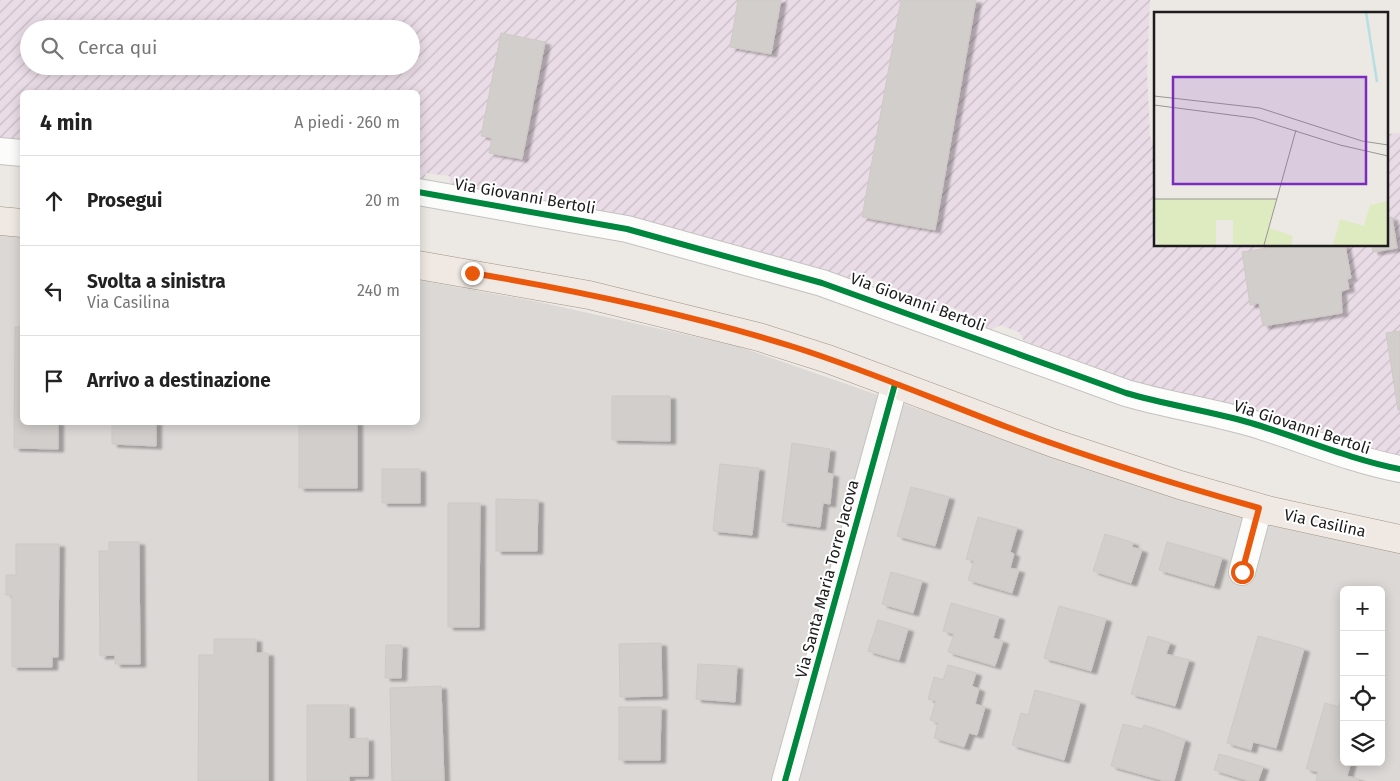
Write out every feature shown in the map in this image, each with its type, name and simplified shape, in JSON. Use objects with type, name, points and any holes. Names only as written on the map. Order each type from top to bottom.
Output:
[{"type":"main road","points":[[0,221],[20,223]]},
{"type":"main road","name":"Via Casilina","points":[[420,265],[589,295],[720,326],[794,347],[1095,458],[1259,508],[1400,539]]},
{"type":"street","points":[[0,151],[20,153]]},
{"type":"street","name":"Via Giovanni Bertoli","points":[[420,192],[627,229],[813,280],[1126,393],[1169,406],[1252,423],[1371,463],[1400,469]]},
{"type":"street","name":"Via Santa Maria Torre Jacova","points":[[785,781],[895,384]]},
{"type":"street","points":[[1242,572],[1259,508]]},
{"type":"shaded area","points":[[0,0],[1150,0],[1147,72],[1150,137],[1154,147],[1154,246],[1388,246],[1388,134],[1400,133],[1400,456],[1323,440],[1188,401],[1024,341],[1019,332],[1000,325],[990,331],[979,326],[974,316],[948,306],[938,310],[889,292],[882,282],[857,273],[849,278],[623,215],[451,184],[449,176],[426,173],[423,181],[420,180],[420,90],[20,90],[20,140],[0,138]]},
{"type":"shaded area","points":[[0,232],[20,234],[20,425],[420,425],[420,280],[539,302],[737,346],[1103,473],[1400,551],[1400,781],[0,781]]},
{"type":"building","points":[[738,0],[781,0],[771,54],[730,47]]},
{"type":"building","points":[[901,0],[976,0],[935,230],[862,217]]},
{"type":"building","points":[[501,33],[545,42],[522,159],[489,153],[492,138],[481,136]]},
{"type":"building","points":[[1392,217],[1397,248],[1373,252],[1372,246],[1388,246],[1388,218]]},
{"type":"building","points":[[1280,246],[1345,246],[1351,278],[1347,279],[1349,289],[1341,291],[1342,313],[1263,326],[1259,303],[1250,305],[1242,252]]},
{"type":"building","points":[[15,327],[20,327],[20,425],[58,425],[58,449],[14,448]]},
{"type":"building","points":[[1400,331],[1400,410],[1398,410],[1386,333]]},
{"type":"building","points":[[612,396],[670,396],[670,441],[612,440]]},
{"type":"building","points":[[112,425],[156,425],[156,446],[112,444]]},
{"type":"building","points":[[299,425],[357,425],[357,488],[299,488]]},
{"type":"building","points":[[792,443],[830,449],[827,473],[833,474],[830,504],[823,503],[820,527],[782,522]]},
{"type":"building","points":[[720,464],[759,468],[752,535],[713,531]]},
{"type":"building","points":[[382,469],[420,469],[420,503],[382,503]]},
{"type":"building","points":[[911,487],[949,497],[935,546],[897,536]]},
{"type":"building","points":[[496,499],[538,500],[537,551],[496,551]]},
{"type":"building","points":[[448,503],[480,503],[479,627],[448,627]]},
{"type":"building","points":[[978,517],[1017,528],[1010,552],[1014,554],[1010,568],[1019,570],[1012,593],[968,580],[974,561],[966,559]]},
{"type":"building","points":[[1105,534],[1133,543],[1132,547],[1142,550],[1131,583],[1093,571]]},
{"type":"building","points":[[109,542],[139,542],[140,664],[115,664],[115,655],[100,656],[99,551],[109,551]]},
{"type":"building","points":[[1167,542],[1222,558],[1214,586],[1159,570]]},
{"type":"building","points":[[16,544],[59,544],[58,657],[52,657],[52,667],[12,667],[12,595],[6,595],[6,575],[16,575]]},
{"type":"building","points":[[891,572],[922,581],[913,613],[882,604]]},
{"type":"building","points":[[951,603],[999,617],[993,638],[1003,641],[995,666],[948,652],[954,634],[943,631]]},
{"type":"building","points":[[1059,606],[1106,619],[1091,671],[1044,658]]},
{"type":"building","points":[[878,620],[908,629],[899,660],[868,651]]},
{"type":"building","points":[[1148,636],[1170,643],[1166,654],[1189,660],[1175,706],[1131,694]]},
{"type":"building","points":[[1258,636],[1304,649],[1276,748],[1253,742],[1251,750],[1227,743]]},
{"type":"building","points":[[214,639],[256,639],[256,653],[268,653],[268,781],[198,781],[199,655],[214,655]]},
{"type":"building","points":[[661,643],[662,696],[620,697],[619,644]]},
{"type":"building","points":[[386,645],[402,645],[401,678],[385,678]]},
{"type":"building","points":[[698,664],[737,666],[735,702],[696,699]]},
{"type":"building","points":[[948,665],[976,673],[972,686],[979,689],[975,704],[985,707],[977,735],[969,733],[964,747],[934,738],[938,723],[930,720],[936,701],[928,699],[934,677],[943,680]]},
{"type":"building","points":[[441,686],[444,781],[392,781],[390,688]]},
{"type":"building","points":[[1035,690],[1080,702],[1064,760],[1012,745],[1021,713],[1028,715]]},
{"type":"building","points":[[1325,703],[1339,707],[1340,703],[1340,766],[1350,766],[1347,776],[1359,779],[1358,781],[1316,781],[1318,772],[1306,769]]},
{"type":"building","points":[[307,705],[349,705],[349,739],[368,738],[368,776],[349,776],[349,781],[307,781]]},
{"type":"building","points":[[619,707],[661,707],[660,760],[619,760]]},
{"type":"building","points":[[1123,724],[1142,729],[1144,725],[1185,740],[1174,781],[1165,781],[1111,766]]},
{"type":"building","points":[[1219,754],[1263,767],[1258,781],[1249,781],[1214,770]]},
{"type":"cycle path","points":[[420,192],[627,229],[822,283],[1126,393],[1251,423],[1344,454],[1400,469]]},
{"type":"cycle path","points":[[785,781],[895,384]]},
{"type":"route","points":[[472,273],[589,295],[668,313],[794,347],[1078,452],[1259,508],[1242,572]]}]
